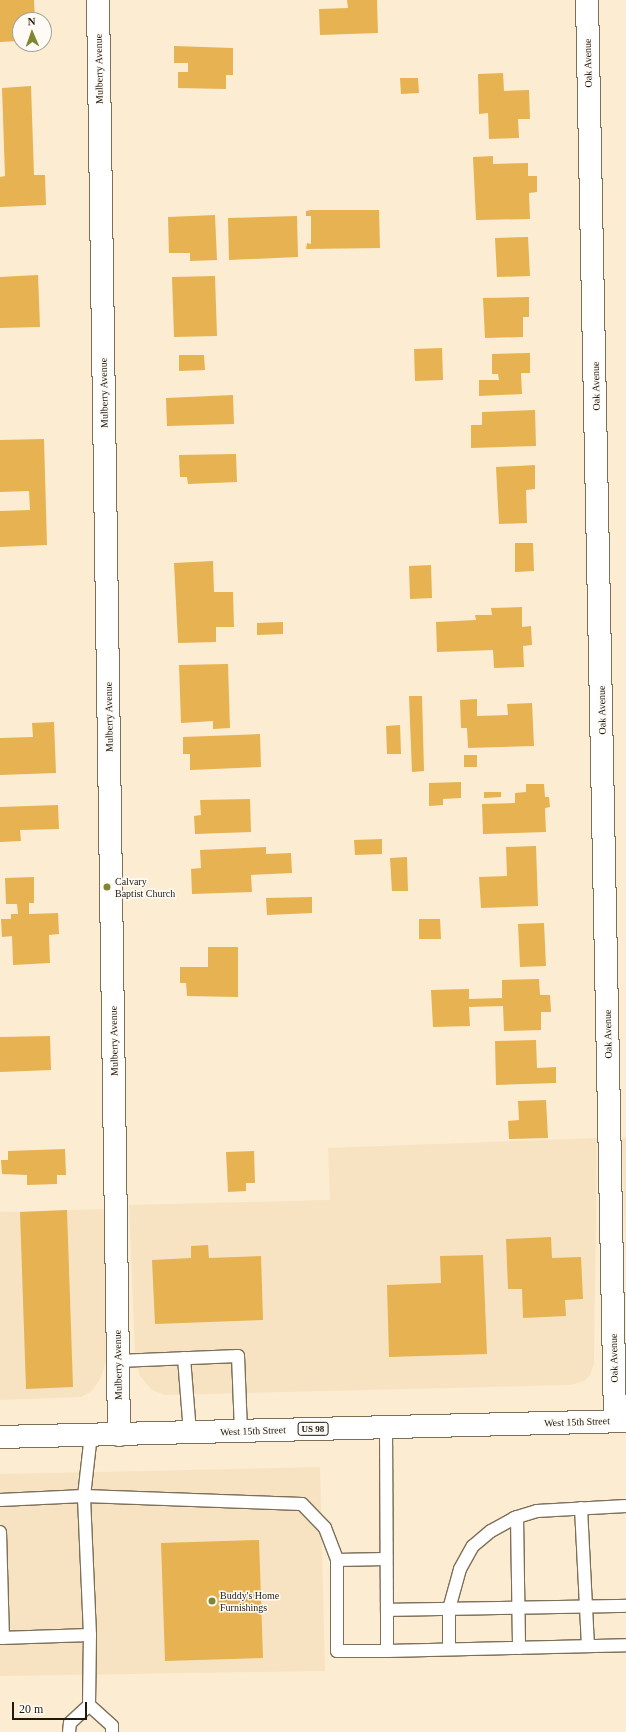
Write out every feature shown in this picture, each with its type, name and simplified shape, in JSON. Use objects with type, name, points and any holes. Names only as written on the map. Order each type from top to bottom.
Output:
[{"type":"main road","name":"Mulberry Avenue","points":[[98,0],[119,1435]]},
{"type":"main road","name":"Oak Avenue","points":[[587,0],[621,1421]]},
{"type":"main road","name":"West 15th Street","points":[[0,1437],[621,1421]]},
{"type":"lane","points":[[118,1361],[238,1356],[240,1431]]},
{"type":"lane","points":[[184,1358],[190,1433]]},
{"type":"lane","points":[[386,1427],[387,1651]]},
{"type":"lane","points":[[69,1732],[70,1723],[88,1705],[90,1635],[84,1496],[91,1435]]},
{"type":"lane","points":[[0,1500],[84,1496],[302,1504],[325,1528],[337,1560],[337,1651],[626,1645]]},
{"type":"lane","points":[[449,1649],[449,1609],[460,1569],[473,1546],[491,1531],[517,1517],[537,1511],[626,1506]]},
{"type":"lane","points":[[581,1508],[588,1646]]},
{"type":"lane","points":[[517,1517],[519,1648]]},
{"type":"lane","points":[[0,1532],[1,1638],[90,1635]]},
{"type":"lane","points":[[337,1560],[386,1559]]},
{"type":"lane","points":[[387,1610],[626,1606]]},
{"type":"lane","points":[[88,1705],[112,1726],[112,1732]]},
{"type":"shaded area","points":[[626,1137],[626,1268],[622,1138]]},
{"type":"shaded area","points":[[597,1138],[594,1364],[590,1375],[584,1381],[571,1385],[165,1395],[152,1390],[140,1376],[135,1355],[129,1205],[330,1200],[328,1148]]},
{"type":"shaded area","points":[[107,1209],[108,1356],[101,1377],[92,1391],[81,1397],[0,1400],[0,1212]]},
{"type":"shaded area","points":[[320,1467],[325,1671],[0,1676],[0,1474]]},
{"type":"building","points":[[0,0],[34,0],[35,12],[12,12],[12,41],[0,42]]},
{"type":"building","points":[[347,0],[377,0],[378,33],[320,35],[319,9],[348,8]]},
{"type":"building","points":[[174,46],[233,48],[233,75],[226,75],[226,89],[178,88],[178,72],[188,72],[188,63],[174,63]]},
{"type":"building","points":[[503,73],[504,91],[529,90],[530,119],[518,119],[519,138],[489,139],[488,113],[479,114],[478,74]]},
{"type":"building","points":[[400,78],[418,78],[419,93],[401,94]]},
{"type":"building","points":[[31,86],[34,175],[45,175],[46,205],[0,207],[0,177],[5,176],[2,88]]},
{"type":"building","points":[[493,156],[493,164],[528,163],[528,176],[537,176],[537,192],[529,193],[530,219],[476,220],[473,157]]},
{"type":"building","points":[[379,210],[380,248],[306,249],[307,243],[311,244],[311,216],[306,216],[306,211]]},
{"type":"building","points":[[215,215],[217,260],[190,261],[190,253],[169,253],[168,217]]},
{"type":"building","points":[[297,216],[298,257],[229,260],[228,218]]},
{"type":"building","points":[[528,237],[530,276],[497,277],[495,238]]},
{"type":"building","points":[[38,275],[40,327],[0,328],[0,277]]},
{"type":"building","points":[[215,276],[217,336],[174,337],[172,277]]},
{"type":"building","points":[[529,297],[529,317],[523,317],[523,337],[485,338],[483,298]]},
{"type":"building","points":[[442,348],[443,380],[415,381],[414,349]]},
{"type":"building","points":[[530,353],[530,373],[521,373],[522,394],[479,396],[479,380],[499,380],[498,374],[492,374],[492,354]]},
{"type":"building","points":[[179,355],[204,355],[205,370],[179,371]]},
{"type":"building","points":[[233,395],[234,424],[167,426],[166,398]]},
{"type":"building","points":[[535,410],[536,446],[471,448],[471,425],[482,425],[482,412]]},
{"type":"building","points":[[44,439],[47,545],[0,547],[0,511],[30,510],[29,491],[0,492],[0,440]]},
{"type":"building","points":[[236,454],[237,482],[188,484],[187,477],[180,477],[179,455]]},
{"type":"building","points":[[535,465],[535,489],[526,490],[527,523],[499,524],[496,467]]},
{"type":"building","points":[[515,543],[533,543],[534,571],[515,572]]},
{"type":"building","points":[[213,561],[214,592],[233,592],[234,627],[216,627],[216,642],[178,643],[174,563]]},
{"type":"building","points":[[431,565],[432,598],[410,599],[409,566]]},
{"type":"building","points":[[522,607],[522,627],[531,626],[532,645],[523,646],[524,667],[494,668],[493,650],[437,652],[436,622],[476,620],[475,615],[492,615],[491,608]]},
{"type":"building","points":[[283,622],[283,634],[257,635],[257,623]]},
{"type":"building","points":[[228,664],[230,728],[213,729],[213,721],[181,723],[179,665]]},
{"type":"building","points":[[409,696],[422,696],[424,771],[412,772]]},
{"type":"building","points":[[477,699],[477,716],[508,715],[507,704],[532,703],[534,746],[468,748],[467,728],[461,728],[460,700]]},
{"type":"building","points":[[54,722],[56,773],[0,775],[0,738],[33,737],[32,723]]},
{"type":"building","points":[[400,725],[401,754],[387,754],[386,726]]},
{"type":"building","points":[[260,734],[261,767],[190,770],[190,754],[183,754],[183,737]]},
{"type":"building","points":[[464,755],[477,755],[477,767],[464,767]]},
{"type":"building","points":[[461,782],[461,798],[443,799],[443,805],[429,806],[429,783]]},
{"type":"building","points":[[526,784],[544,784],[545,797],[549,797],[550,807],[545,808],[546,832],[483,834],[482,804],[515,803],[515,793],[526,792]]},
{"type":"building","points":[[484,792],[501,792],[501,797],[484,798]]},
{"type":"building","points":[[250,799],[251,832],[195,834],[194,816],[201,815],[200,800]]},
{"type":"building","points":[[58,805],[59,829],[20,830],[21,841],[0,842],[0,807]]},
{"type":"building","points":[[382,839],[382,854],[355,855],[354,840]]},
{"type":"building","points":[[536,846],[538,906],[481,908],[479,877],[507,876],[506,847]]},
{"type":"building","points":[[266,847],[266,854],[291,853],[292,873],[251,875],[252,892],[192,894],[191,869],[201,868],[200,850]]},
{"type":"building","points":[[407,857],[408,891],[392,891],[390,858]]},
{"type":"building","points":[[34,877],[34,903],[29,903],[29,914],[58,913],[59,934],[49,935],[50,963],[13,965],[12,936],[2,937],[1,919],[11,919],[11,914],[18,914],[17,904],[6,904],[5,878]]},
{"type":"building","points":[[312,897],[312,913],[267,915],[266,898]]},
{"type":"building","points":[[419,919],[440,919],[441,939],[419,939]]},
{"type":"building","points":[[544,923],[546,966],[520,967],[518,924]]},
{"type":"building","points":[[208,947],[238,947],[238,997],[187,996],[186,983],[180,983],[180,967],[208,967]]},
{"type":"building","points":[[539,979],[540,995],[550,995],[551,1012],[541,1012],[541,1030],[504,1031],[503,1006],[469,1007],[470,1026],[433,1027],[431,990],[469,989],[469,999],[502,998],[502,980]]},
{"type":"building","points":[[50,1036],[51,1070],[0,1072],[0,1037]]},
{"type":"building","points":[[536,1040],[537,1068],[556,1067],[556,1083],[496,1085],[495,1041]]},
{"type":"building","points":[[546,1100],[548,1138],[509,1139],[508,1121],[519,1120],[518,1101]]},
{"type":"building","points":[[65,1149],[66,1175],[57,1175],[57,1184],[27,1185],[27,1175],[2,1174],[1,1160],[8,1160],[8,1151]]},
{"type":"building","points":[[254,1151],[255,1183],[246,1183],[246,1191],[228,1192],[226,1152]]},
{"type":"building","points":[[67,1210],[73,1387],[26,1389],[20,1212]]},
{"type":"building","points":[[551,1237],[552,1258],[581,1257],[583,1299],[565,1300],[566,1316],[523,1318],[522,1289],[508,1289],[506,1239]]},
{"type":"building","points":[[208,1245],[209,1258],[261,1256],[263,1320],[155,1324],[152,1260],[191,1258],[191,1246]]},
{"type":"building","points":[[483,1255],[487,1354],[389,1357],[387,1285],[441,1283],[440,1256]]},
{"type":"building","name":"Buddy's Home Furnishings","points":[[259,1540],[263,1658],[165,1661],[161,1543]]},
{"type":"place","name":"Calvary Baptist Church","points":[[107,887]]},
{"type":"place","name":"Buddy's Home Furnishings","points":[[212,1601]]}]
